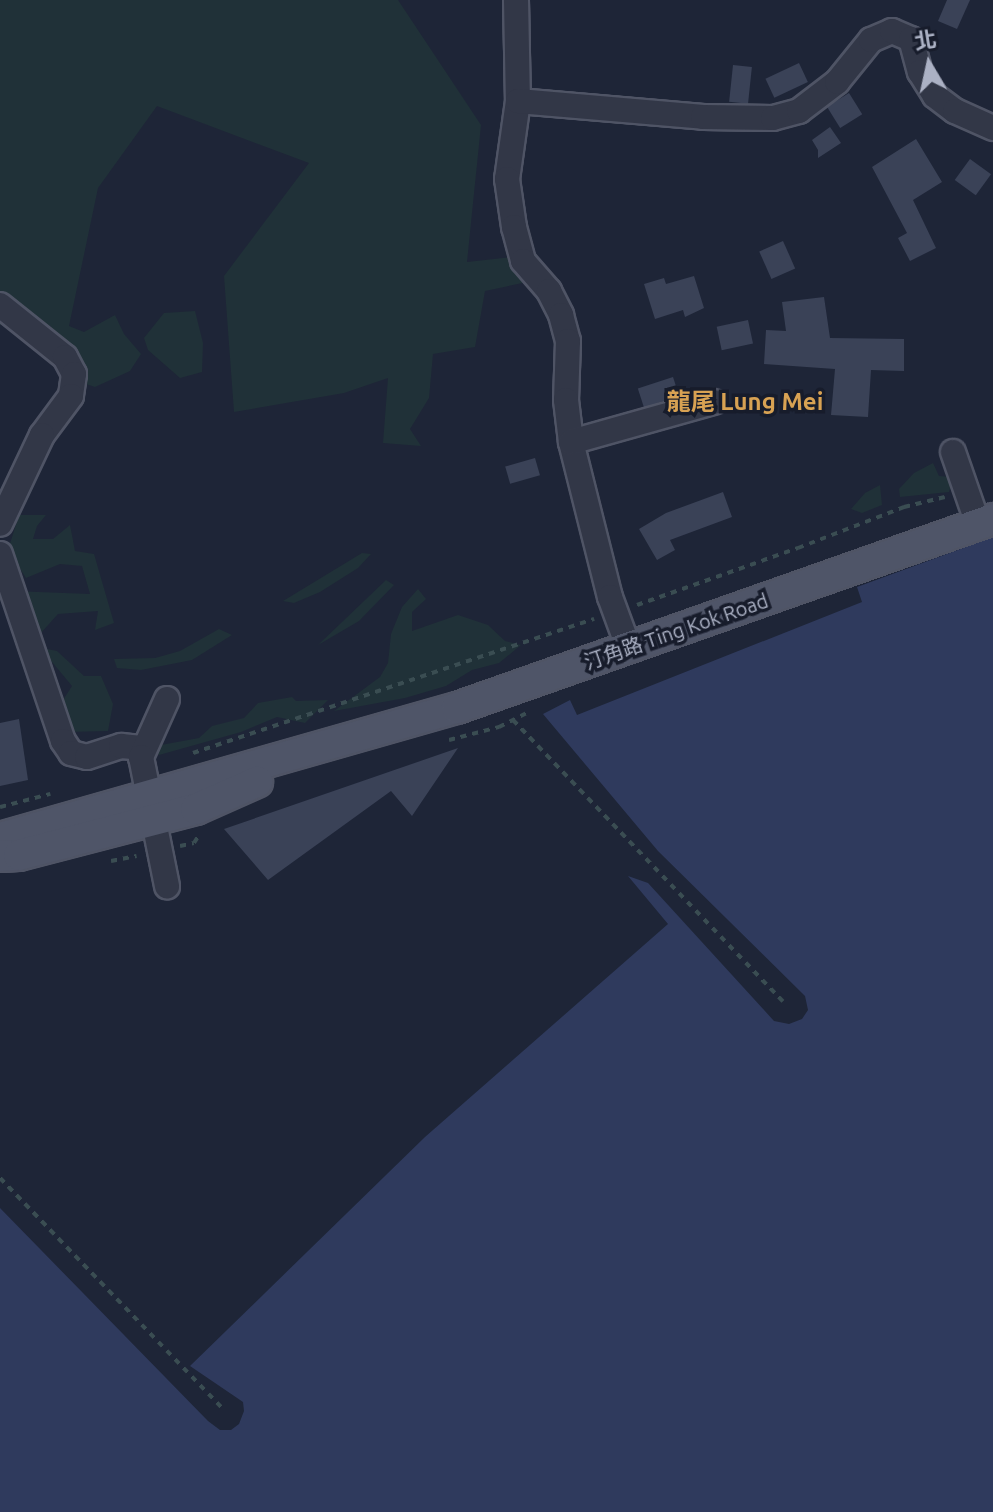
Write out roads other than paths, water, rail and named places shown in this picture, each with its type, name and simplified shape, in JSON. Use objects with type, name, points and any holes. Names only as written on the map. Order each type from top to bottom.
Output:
[{"type":"main road","name":"汀角路 Ting Kok Road","points":[[0,838],[154,808],[196,809],[358,737],[457,708],[986,522]]},
{"type":"main road","name":"汀角路 Ting Kok Road","points":[[0,856],[19,855],[154,808]]},
{"type":"street","points":[[516,0],[518,101],[507,179],[511,211],[523,261],[549,291],[564,328],[571,442],[616,612],[629,649]]},
{"type":"street","points":[[518,101],[703,117],[773,118],[799,111],[837,82],[871,40],[892,31],[911,39],[920,72],[935,96],[968,118],[993,128]]},
{"type":"street","points":[[0,305],[65,357],[74,374],[71,396],[42,435],[0,524]]},
{"type":"street","points":[[571,442],[713,402]]},
{"type":"street","points":[[953,452],[966,490],[986,522]]},
{"type":"street","points":[[0,554],[63,741],[71,753],[87,757],[121,746],[142,748]]},
{"type":"street","points":[[167,699],[142,748],[143,771],[154,808],[167,886]]},
{"type":"water","points":[[993,537],[993,1512],[0,1512],[0,1208],[208,1421],[220,1430],[231,1430],[239,1424],[244,1411],[243,1402],[190,1366],[425,1137],[668,924],[628,876],[648,883],[774,1021],[789,1024],[802,1019],[808,1010],[805,996],[658,851],[543,714],[570,700],[577,715],[862,602],[857,587]]},
{"type":"district","name":"龍尾 Lung Mei","points":[[745,402]]}]
